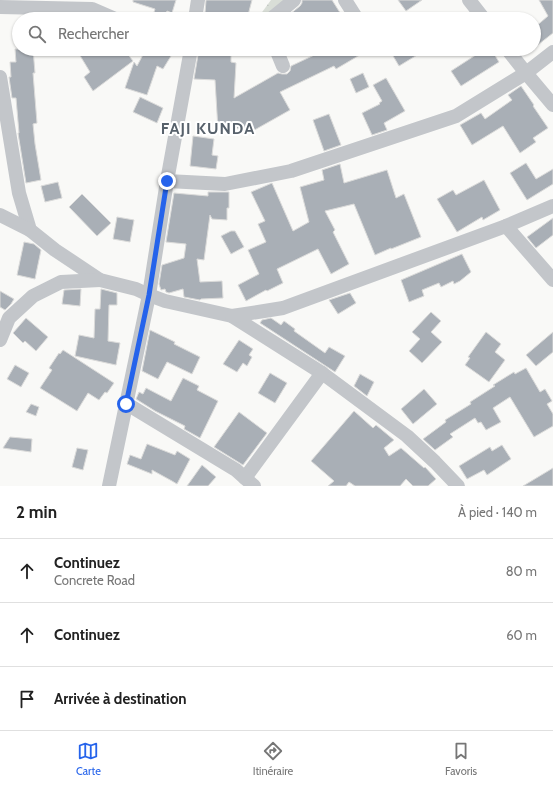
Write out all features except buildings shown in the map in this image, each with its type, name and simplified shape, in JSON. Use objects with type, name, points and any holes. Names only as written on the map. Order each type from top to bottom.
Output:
[{"type":"street","points":[[196,12],[198,0]]},
{"type":"street","points":[[279,12],[294,0]]},
{"type":"street","points":[[345,0],[353,12]]},
{"type":"street","points":[[475,2],[480,12]]},
{"type":"street","points":[[0,7],[92,9],[99,12]]},
{"type":"street","points":[[167,181],[225,184],[291,171],[456,116],[526,73],[553,52]]},
{"type":"street","points":[[109,486],[149,295],[187,56]]},
{"type":"street","points":[[279,56],[283,66]]},
{"type":"street","points":[[513,56],[553,105]]},
{"type":"street","points":[[0,77],[19,193],[30,230]]},
{"type":"street","points":[[232,316],[283,308],[506,226],[553,206]]},
{"type":"street","points":[[0,215],[30,230],[100,280]]},
{"type":"street","points":[[506,226],[553,280]]},
{"type":"street","points":[[0,340],[9,318],[33,296],[61,282],[100,280],[136,289],[165,301],[232,316],[322,373],[407,436],[458,486]]},
{"type":"street","points":[[126,404],[236,470],[249,482],[322,373]]},
{"type":"green space","points":[[271,0],[291,0],[284,12],[262,12]]},
{"type":"district","name":"FAJI KUNDA","points":[[208,128]]},
{"type":"route","points":[[126,404],[149,295],[167,181]]}]
